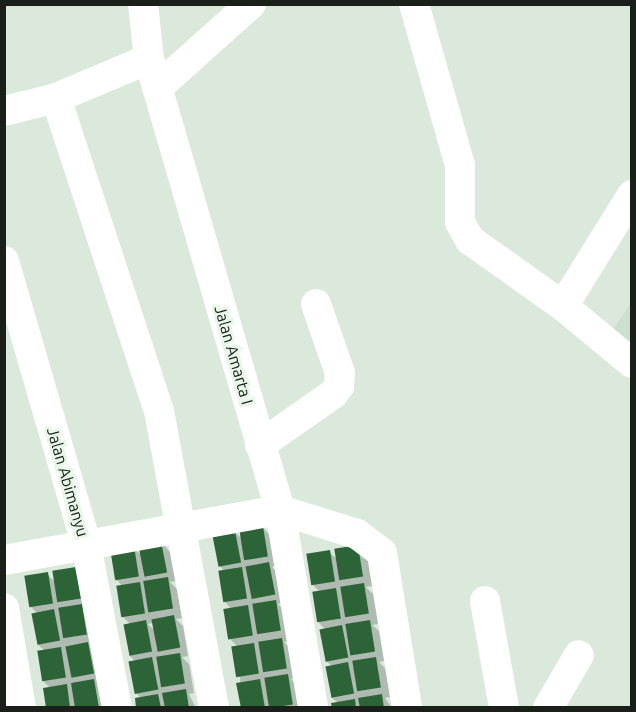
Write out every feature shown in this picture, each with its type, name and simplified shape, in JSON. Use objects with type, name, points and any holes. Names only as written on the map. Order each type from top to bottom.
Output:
[{"type":"street","name":"Jalan Amarta I","points":[[143,4],[149,59],[280,510],[313,708]]},
{"type":"street","points":[[157,88],[251,4]]},
{"type":"street","points":[[414,4],[460,165],[460,222],[483,252],[563,306],[632,363]]},
{"type":"street","points":[[4,111],[56,98],[149,59]]},
{"type":"street","points":[[56,98],[159,411],[214,708]]},
{"type":"street","points":[[563,306],[632,195]]},
{"type":"street","name":"Jalan Abimanyu","points":[[4,261],[86,544],[117,708]]},
{"type":"street","points":[[260,445],[333,394],[339,386],[340,373],[316,304]]},
{"type":"street","points":[[4,560],[181,525],[280,510],[357,534],[382,553],[407,708]]},
{"type":"street","points":[[485,601],[504,708]]},
{"type":"street","points":[[4,608],[21,708]]},
{"type":"street","points":[[548,708],[579,655]]},
{"type":"shaded area","points":[[631,303],[631,348],[610,334]]},
{"type":"building","points":[[263,526],[268,557],[244,560],[239,530]]},
{"type":"building","points":[[235,531],[241,562],[219,567],[212,535]]},
{"type":"building","points":[[161,541],[167,572],[145,577],[138,545]]},
{"type":"building","points":[[358,545],[363,577],[339,580],[334,549]]},
{"type":"building","points":[[134,546],[139,577],[115,580],[110,550]]},
{"type":"building","points":[[330,550],[335,582],[311,585],[306,554]]},
{"type":"building","points":[[269,562],[275,594],[252,599],[245,567]]},
{"type":"building","points":[[76,567],[81,599],[57,602],[52,571]]},
{"type":"building","points":[[242,567],[247,599],[223,602],[218,571]]},
{"type":"building","points":[[48,572],[53,604],[29,607],[24,576]]},
{"type":"building","points":[[168,577],[173,609],[148,613],[143,581]]},
{"type":"building","points":[[140,582],[145,614],[121,617],[116,586]]},
{"type":"building","points":[[364,583],[369,614],[345,617],[340,587]]},
{"type":"building","points":[[336,588],[341,619],[317,622],[312,592]]},
{"type":"building","points":[[276,600],[281,631],[257,634],[252,604]]},
{"type":"building","points":[[82,604],[87,635],[63,638],[58,608]]},
{"type":"building","points":[[248,605],[253,636],[228,640],[223,609]]},
{"type":"building","points":[[54,609],[60,640],[38,645],[31,613]]},
{"type":"building","points":[[174,615],[180,647],[158,652],[151,619]]},
{"type":"building","points":[[146,620],[152,651],[130,656],[123,624]]},
{"type":"building","points":[[370,620],[375,652],[350,656],[345,624]]},
{"type":"building","points":[[342,625],[348,657],[326,662],[319,629]]},
{"type":"building","points":[[282,638],[287,669],[263,672],[258,642]]},
{"type":"building","points":[[88,642],[94,673],[72,678],[65,646]]},
{"type":"building","points":[[254,643],[259,674],[236,677],[231,647]]},
{"type":"building","points":[[61,647],[66,678],[42,681],[37,651]]},
{"type":"building","points":[[180,653],[185,684],[161,687],[156,657]]},
{"type":"building","points":[[152,657],[158,689],[135,694],[128,662]]},
{"type":"building","points":[[376,657],[381,688],[357,691],[352,661]]},
{"type":"building","points":[[348,662],[354,693],[332,698],[325,666]]},
{"type":"building","points":[[288,674],[293,705],[269,708],[264,678]]},
{"type":"building","points":[[94,679],[99,708],[75,708],[71,683]]},
{"type":"building","points":[[260,679],[265,708],[241,708],[236,683]]},
{"type":"building","points":[[67,684],[70,708],[46,708],[43,688]]},
{"type":"building","points":[[186,689],[189,708],[165,708],[162,693]]},
{"type":"building","points":[[158,694],[161,708],[136,708],[135,698]]},
{"type":"building","points":[[382,694],[384,708],[360,708],[358,698]]},
{"type":"building","points":[[355,699],[356,708],[332,708],[331,703]]}]
